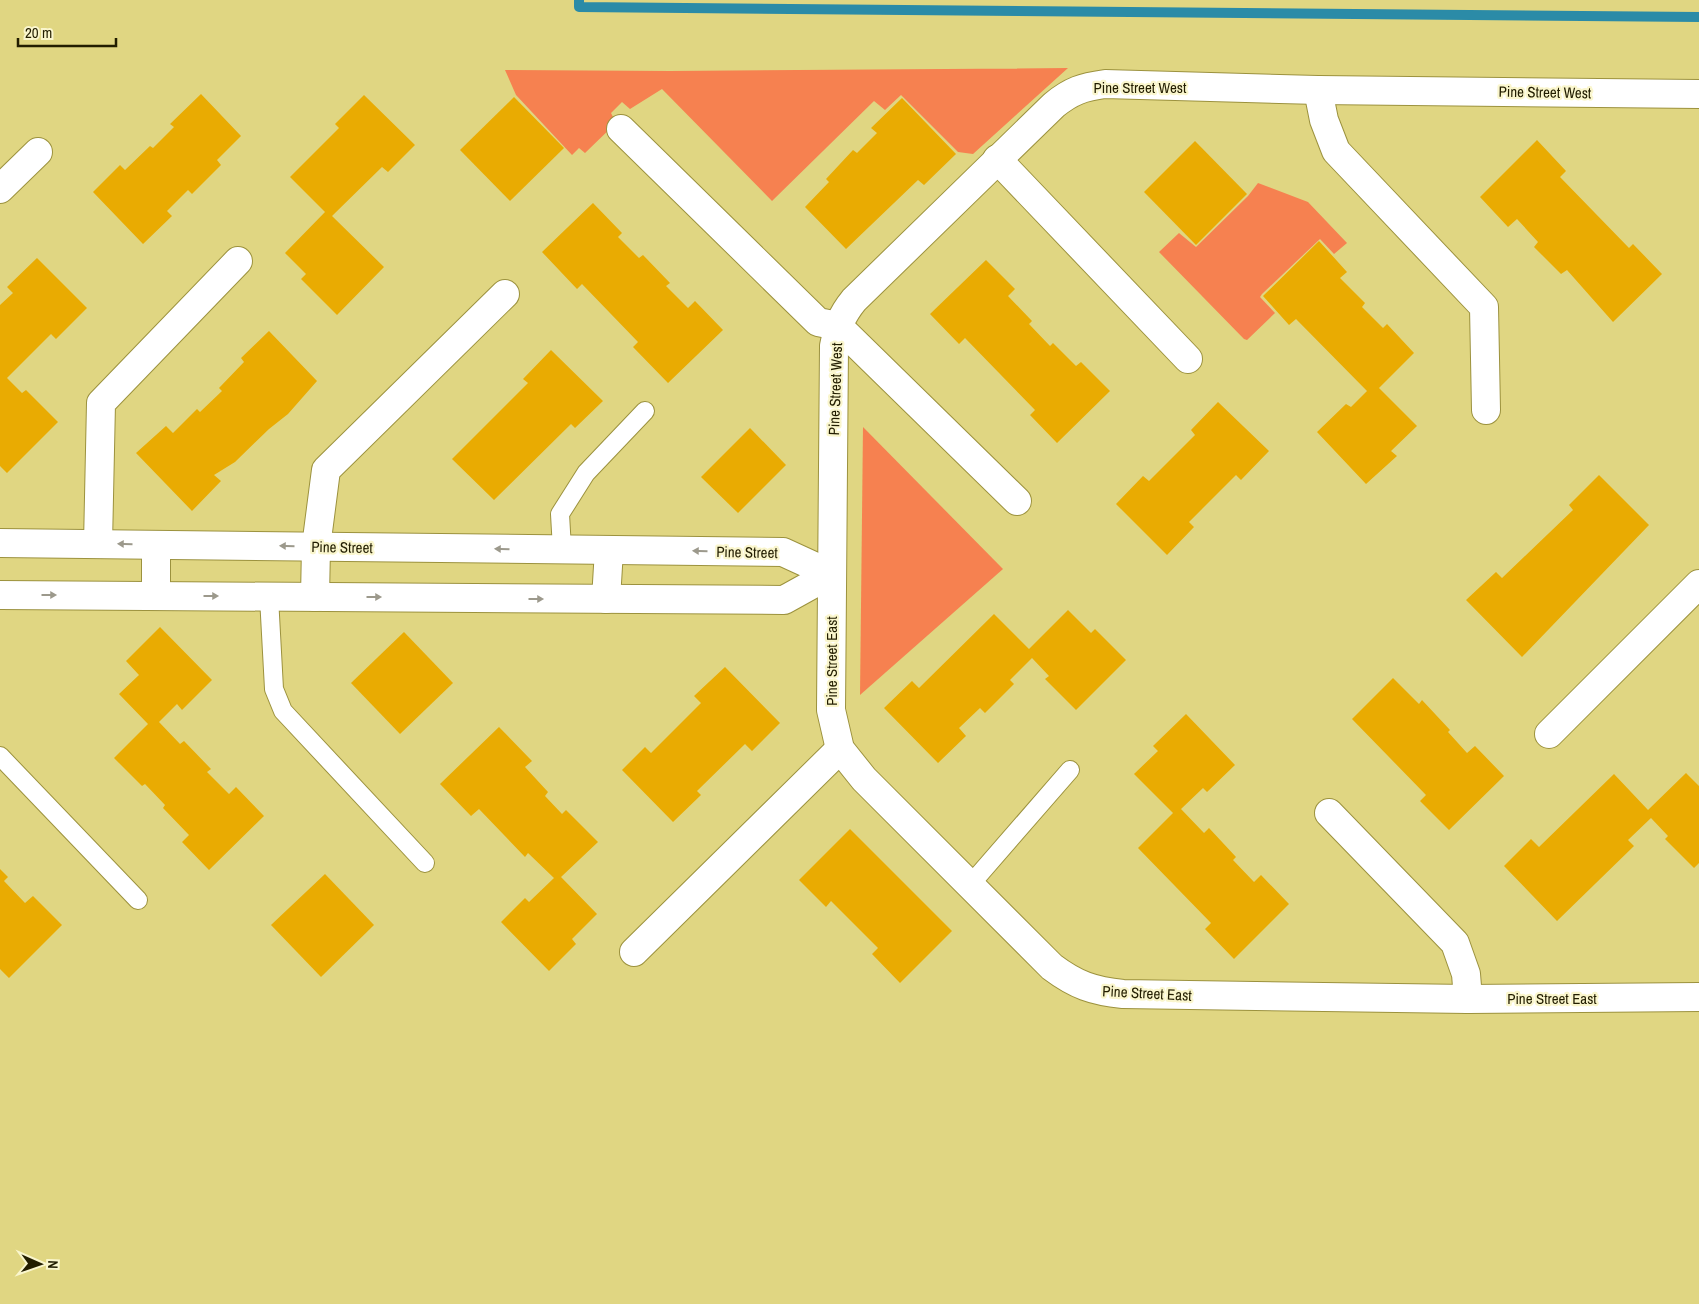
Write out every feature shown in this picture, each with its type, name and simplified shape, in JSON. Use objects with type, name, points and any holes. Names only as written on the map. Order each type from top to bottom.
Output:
[{"type":"street","name":"Pine Street West","points":[[831,574],[834,346],[838,326],[844,312],[997,159],[1054,104],[1068,94],[1086,87],[1105,84],[1318,90],[1699,94]]},
{"type":"street","points":[[1318,90],[1324,120],[1336,151],[1484,307],[1486,410]]},
{"type":"street","points":[[622,128],[818,322],[838,326],[1018,501]]},
{"type":"street","points":[[0,189],[38,152]]},
{"type":"street","points":[[997,159],[1188,359]]},
{"type":"street","points":[[98,544],[101,403],[238,261]]},
{"type":"street","points":[[315,597],[316,547],[326,470],[505,294]]},
{"type":"street","name":"Pine Street","points":[[0,543],[783,552],[831,574]]},
{"type":"street","points":[[156,545],[156,596]]},
{"type":"street","points":[[606,599],[609,550]]},
{"type":"street","points":[[0,594],[784,600],[831,574]]},
{"type":"street","name":"Pine Street East","points":[[831,574],[831,710],[840,750],[864,779],[1052,967],[1067,979],[1084,987],[1103,992],[1123,994],[1468,999],[1699,997]]},
{"type":"street","points":[[1549,734],[1699,584]]},
{"type":"street","points":[[634,952],[840,750]]},
{"type":"street","points":[[1329,813],[1455,943],[1466,974],[1468,999]]},
{"type":"lane","points":[[562,549],[560,514],[586,473],[645,411]]},
{"type":"lane","points":[[269,596],[274,689],[283,712],[425,864]]},
{"type":"lane","points":[[0,756],[138,900]]},
{"type":"lane","points":[[970,885],[1070,770]]},
{"type":"shaded area","points":[[1068,68],[973,154],[958,152],[901,95],[885,110],[874,101],[772,201],[662,89],[630,109],[622,102],[611,113],[616,123],[585,153],[579,148],[572,155],[516,95],[505,70],[670,71]]},
{"type":"shaded area","points":[[1258,183],[1308,202],[1347,243],[1334,254],[1320,239],[1262,294],[1260,297],[1275,313],[1247,340],[1159,252],[1179,233],[1196,247],[1248,196]]},
{"type":"shaded area","points":[[863,427],[1003,569],[860,695]]},
{"type":"building","points":[[201,94],[241,136],[217,160],[221,165],[192,194],[188,190],[167,211],[172,216],[143,244],[93,192],[120,165],[125,170],[150,146],[153,148],[174,127],[170,124]]},
{"type":"building","points":[[364,95],[415,145],[388,172],[382,167],[332,216],[384,267],[337,315],[301,279],[306,274],[285,253],[325,212],[290,177],[339,128],[335,124]]},
{"type":"building","points":[[514,97],[564,148],[510,201],[460,150]]},
{"type":"building","points":[[902,98],[956,154],[924,185],[918,180],[846,249],[805,207],[829,182],[826,179],[853,150],[857,153],[877,133],[871,128]]},
{"type":"building","points":[[1537,140],[1566,171],[1560,177],[1629,248],[1633,244],[1662,274],[1613,322],[1567,270],[1561,274],[1534,247],[1538,242],[1517,219],[1508,227],[1480,197]]},
{"type":"building","points":[[1195,141],[1247,194],[1196,245],[1144,192]]},
{"type":"building","points":[[593,203],[622,233],[618,237],[639,258],[643,255],[670,283],[666,286],[688,308],[695,301],[723,330],[668,383],[633,347],[638,342],[582,284],[577,289],[542,252]]},
{"type":"building","points":[[1319,241],[1347,272],[1340,278],[1365,303],[1362,307],[1383,328],[1387,324],[1414,353],[1379,388],[1417,426],[1391,451],[1397,456],[1366,484],[1317,432],[1346,404],[1351,407],[1367,391],[1296,319],[1289,325],[1263,296]]},
{"type":"building","points":[[37,258],[87,308],[56,339],[51,334],[7,378],[22,393],[26,390],[58,422],[7,473],[0,466],[0,305],[13,293],[7,287]]},
{"type":"building","points":[[986,260],[1015,289],[1008,296],[1032,321],[1029,324],[1050,346],[1053,343],[1076,366],[1081,362],[1110,391],[1057,443],[1030,415],[1035,410],[965,338],[959,344],[930,314]]},
{"type":"building","points":[[269,331],[317,381],[288,414],[269,429],[235,462],[214,475],[221,481],[192,511],[136,453],[166,426],[173,433],[197,409],[200,412],[222,391],[219,388],[244,362],[241,358]]},
{"type":"building","points":[[551,350],[603,401],[575,428],[571,424],[494,500],[452,459],[528,383],[523,379]]},
{"type":"building","points":[[1218,402],[1269,451],[1241,480],[1236,475],[1189,522],[1194,527],[1167,555],[1116,504],[1143,476],[1149,481],[1195,435],[1191,430]]},
{"type":"building","points":[[750,428],[786,465],[738,513],[701,477]]},
{"type":"building","points":[[1599,475],[1649,525],[1522,657],[1466,600],[1496,572],[1502,578],[1573,510],[1569,505]]},
{"type":"building","points":[[1068,610],[1091,633],[1095,629],[1126,660],[1076,710],[1045,679],[1049,676],[1032,658],[1010,680],[1014,684],[985,713],[980,708],[959,728],[966,736],[938,763],[884,708],[912,681],[919,688],[994,614],[1029,649]]},
{"type":"building","points":[[160,627],[212,680],[182,710],[177,704],[159,722],[180,744],[184,741],[211,769],[207,772],[229,794],[236,787],[264,816],[209,870],[182,842],[189,835],[163,808],[165,805],[145,784],[142,786],[114,758],[148,724],[119,694],[139,675],[126,661]]},
{"type":"building","points":[[404,632],[453,683],[400,734],[351,683]]},
{"type":"building","points":[[725,667],[780,723],[752,751],[745,744],[697,791],[701,795],[673,822],[622,770],[645,747],[651,753],[701,703],[694,696]]},
{"type":"building","points":[[1393,678],[1419,704],[1422,700],[1450,730],[1448,732],[1467,753],[1475,746],[1504,776],[1449,830],[1420,801],[1426,795],[1352,719]]},
{"type":"building","points":[[1186,714],[1235,765],[1207,792],[1203,788],[1181,809],[1204,833],[1209,828],[1236,857],[1233,860],[1254,882],[1261,875],[1289,904],[1234,959],[1205,929],[1211,923],[1138,848],[1173,813],[1134,774],[1158,751],[1153,746]]},
{"type":"building","points":[[499,727],[532,761],[525,767],[548,792],[545,796],[562,814],[566,810],[598,842],[561,877],[597,914],[572,939],[576,944],[549,971],[501,922],[525,898],[529,902],[554,878],[528,853],[525,857],[479,809],[471,816],[440,784]]},
{"type":"building","points":[[1686,773],[1699,786],[1699,863],[1694,868],[1665,839],[1668,836],[1651,818],[1628,840],[1634,846],[1557,921],[1504,866],[1531,839],[1539,847],[1614,774],[1648,810]]},
{"type":"building","points":[[850,829],[952,931],[900,983],[872,954],[878,948],[831,901],[826,907],[799,880]]},
{"type":"building","points":[[0,869],[8,877],[4,881],[25,903],[33,896],[62,925],[9,978],[0,969]]},
{"type":"building","points":[[325,874],[374,925],[321,977],[271,925]]},
{"type":"waterway","points":[[579,0],[579,7],[1699,17]]}]
